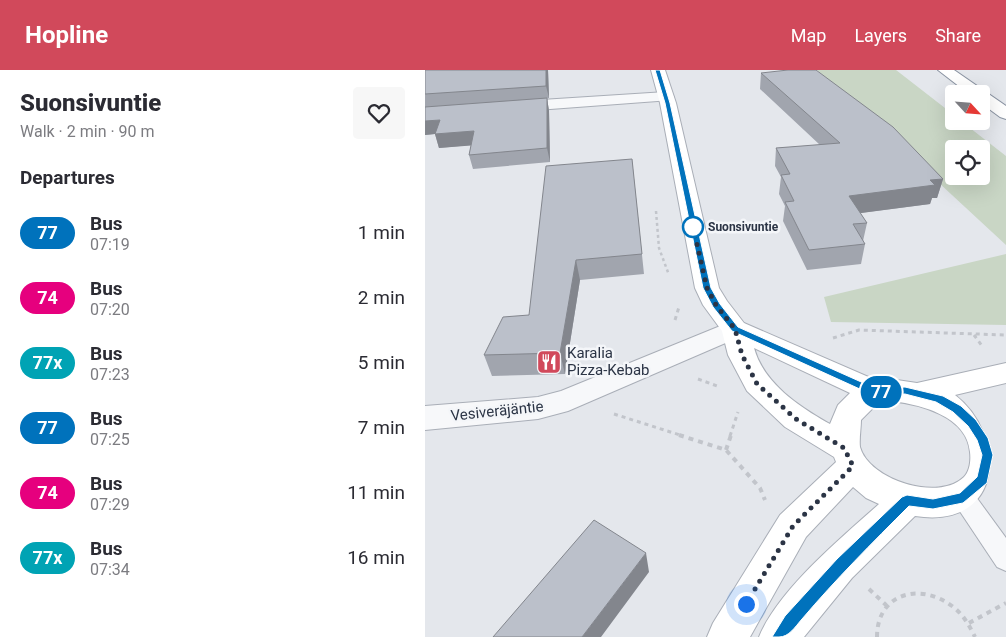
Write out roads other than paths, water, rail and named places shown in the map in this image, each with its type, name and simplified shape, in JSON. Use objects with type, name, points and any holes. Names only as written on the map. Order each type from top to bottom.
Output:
[{"type":"main road","points":[[658,70],[666,97],[707,288],[716,305],[735,329],[742,355],[757,384],[796,419],[849,457],[867,480],[885,492],[907,501],[933,504],[963,497],[983,480],[997,447],[983,438],[972,423],[957,409],[939,399],[905,390],[877,393],[860,401],[848,413],[843,429],[849,457]]},
{"type":"main road","points":[[945,70],[966,85]]},
{"type":"main road","points":[[990,102],[1006,114]]},
{"type":"main road","points":[[735,329],[877,393]]},
{"type":"main road","points":[[920,393],[1006,373]]},
{"type":"main road","points":[[727,637],[793,526],[849,457]]},
{"type":"main road","points":[[779,637],[790,621],[841,563],[907,501]]},
{"type":"street","points":[[492,109],[666,97]]},
{"type":"street","name":"Vesiveräjäntie","points":[[425,418],[538,408],[568,400],[735,329]]},
{"type":"lane","points":[[963,497],[1006,559]]},
{"type":"place","name":"Suonsivuntie","points":[[693,227]]},
{"type":"place","name":"Karalia Pizza-Kebab","points":[[549,362]]}]
